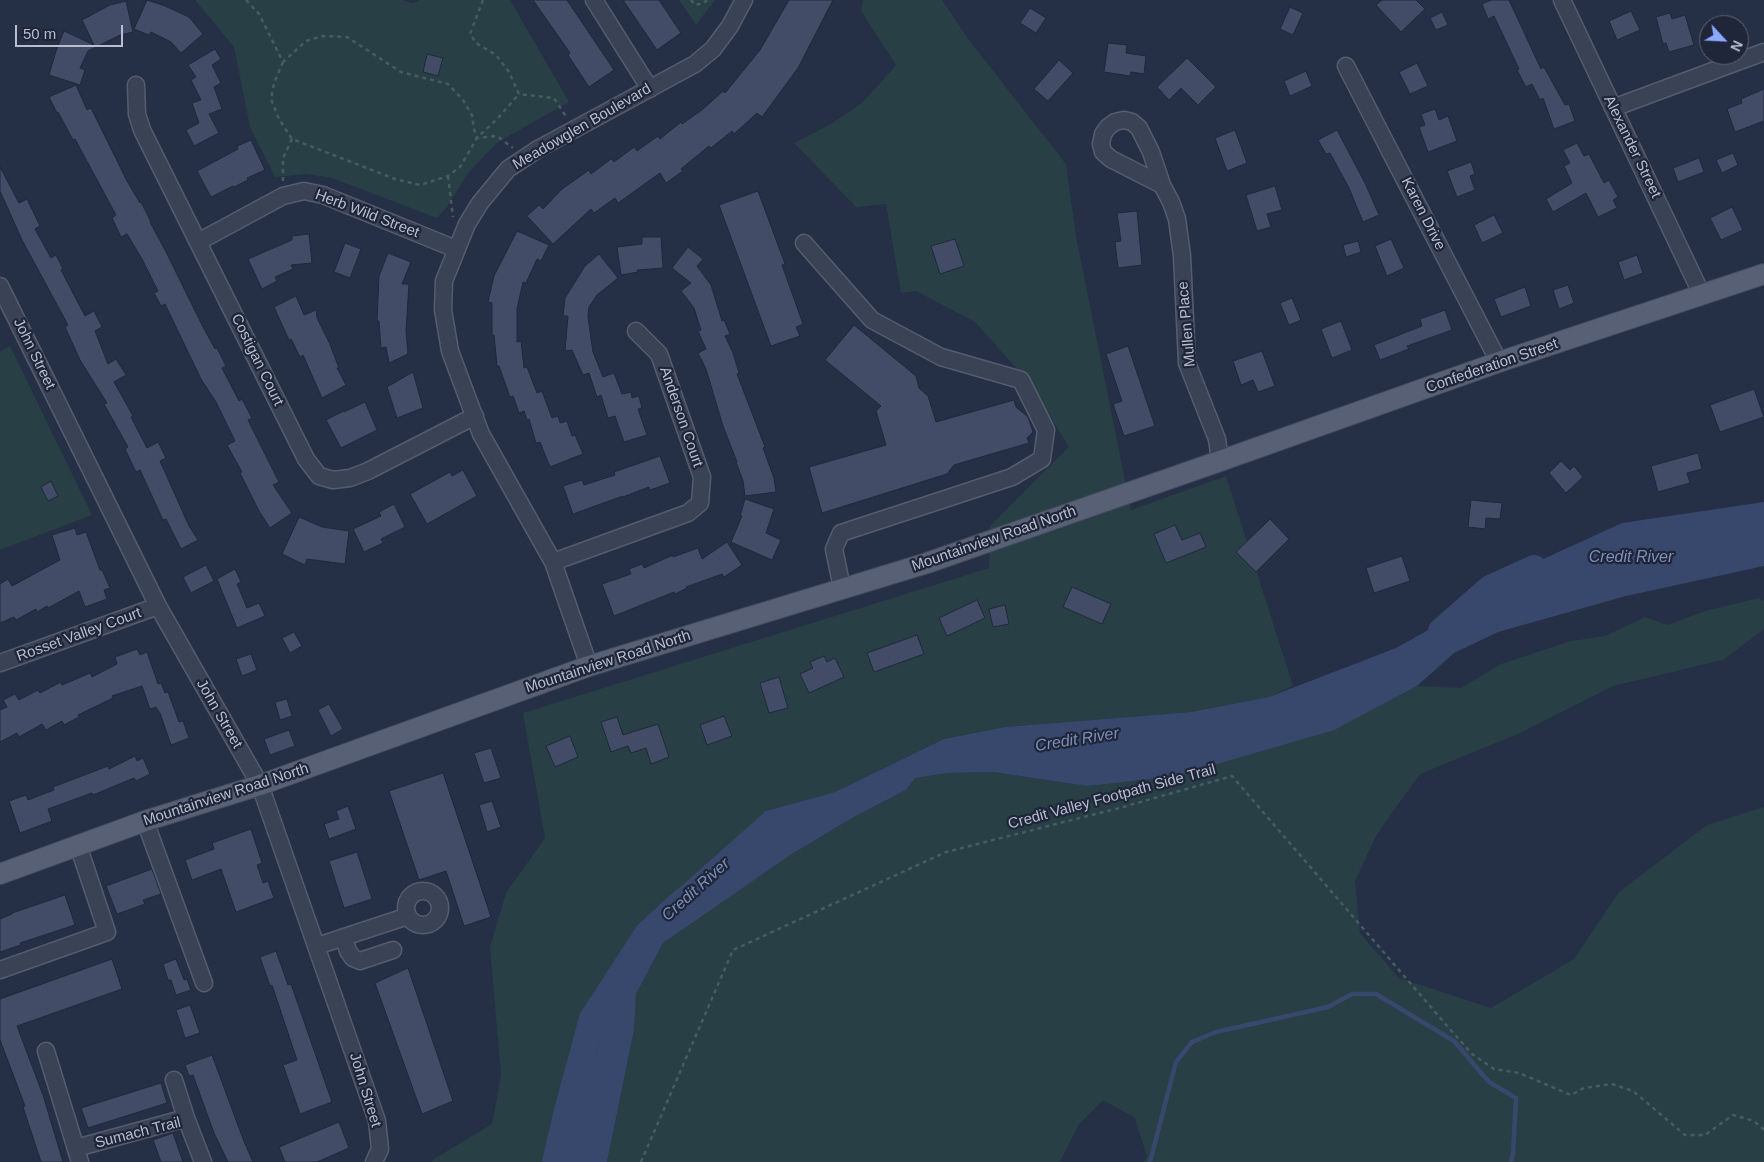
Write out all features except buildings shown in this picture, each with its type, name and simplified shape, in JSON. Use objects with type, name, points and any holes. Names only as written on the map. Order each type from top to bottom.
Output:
[{"type":"main road","name":"Confederation Street","points":[[1220,461],[1499,362],[1764,274]]},
{"type":"main road","name":"Mountainview Road North","points":[[0,874],[145,821],[260,785],[589,666],[927,563],[1220,461]]},
{"type":"street","points":[[594,0],[650,89]]},
{"type":"street","name":"Meadowglen Boulevard","points":[[589,666],[553,562],[481,434],[450,350],[443,310],[444,281],[467,224],[480,203],[508,169],[575,129],[695,64],[713,50],[730,26],[744,0]]},
{"type":"street","name":"Alexander Street","points":[[1562,0],[1702,295]]},
{"type":"street","points":[[1613,108],[1764,52]]},
{"type":"street","name":"Karen Drive","points":[[1346,66],[1499,362]]},
{"type":"street","name":"Costigan Court","points":[[136,85],[137,114],[142,130],[306,459],[319,476],[333,480],[350,478],[368,471],[475,416]]},
{"type":"street","name":"Mullen Place","points":[[1162,185],[1177,218],[1180,237],[1187,363],[1217,439],[1220,461]]},
{"type":"street","name":"Herb Wild Street","points":[[198,242],[283,196],[304,191],[323,195],[456,249]]},
{"type":"street","points":[[804,242],[872,320],[941,357],[1021,380],[1046,430],[1042,460],[1012,476],[841,534],[834,549],[842,588]]},
{"type":"street","name":"John Street","points":[[0,286],[158,606],[260,785],[377,1121],[380,1149],[374,1162]]},
{"type":"street","name":"Anderson Court","points":[[553,562],[688,513],[700,503],[702,478],[659,354],[636,331]]},
{"type":"street","name":"Rosset Valley Court","points":[[0,663],[158,606]]},
{"type":"street","points":[[145,821],[204,983]]},
{"type":"street","points":[[0,970],[107,932],[78,846]]},
{"type":"street","points":[[317,946],[408,916]]},
{"type":"street","points":[[344,937],[348,951],[353,958],[360,961],[393,950]]},
{"type":"street","points":[[46,1051],[78,1155]]},
{"type":"street","points":[[174,1080],[186,1118]]},
{"type":"street","name":"Sumach Trail","points":[[78,1155],[186,1118],[203,1162]]},
{"type":"path","points":[[246,0],[259,14],[282,62]]},
{"type":"path","points":[[483,0],[470,34],[476,43],[496,55],[509,72],[519,94]]},
{"type":"path","points":[[691,0],[695,4],[704,3],[707,0]]},
{"type":"path","points":[[477,138],[473,126],[473,117],[463,100],[448,84],[401,72],[347,37],[322,36],[306,41],[282,62],[274,83],[271,99],[279,119],[292,139],[395,178],[420,185],[448,176],[460,167],[477,138],[500,117],[519,94]]},
{"type":"path","points":[[519,94],[554,98],[575,129]]},
{"type":"path","points":[[477,138],[497,136],[508,142],[524,159]]},
{"type":"path","points":[[283,196],[283,158],[292,139]]},
{"type":"path","points":[[448,176],[454,223]]},
{"type":"path","name":"Credit Valley Footpath Side Trail","points":[[641,1162],[733,950],[946,852],[1123,807],[1232,776],[1472,1054],[1494,1069],[1519,1072],[1570,1095],[1584,1088],[1612,1084],[1633,1091],[1685,1136],[1705,1135],[1733,1115],[1754,1121],[1764,1130]]},
{"type":"shaded area","points":[[195,0],[402,0],[413,3],[420,0],[510,0],[569,102],[498,142],[468,173],[447,207],[437,218],[332,178],[307,174],[275,177],[250,127],[234,47]]},
{"type":"shaded area","points":[[679,0],[715,0],[696,25]]},
{"type":"shaded area","points":[[863,0],[942,0],[969,40],[1066,164],[1076,236],[1131,510],[1226,476],[1293,686],[1269,697],[1191,712],[1005,727],[944,739],[835,792],[766,811],[606,1013],[596,1054],[573,1113],[565,1162],[432,1162],[492,1124],[501,1075],[490,947],[506,893],[545,838],[523,713],[989,568],[990,526],[1069,447],[1038,397],[1016,368],[975,322],[916,291],[901,293],[886,204],[856,207],[794,143],[831,124],[862,103],[896,65],[861,11]]},
{"type":"shaded area","points":[[10,346],[92,515],[0,550],[0,352]]},
{"type":"shaded area","points":[[1759,598],[1764,601],[1764,629],[1723,660],[1613,686],[1520,733],[1420,774],[1377,834],[1355,881],[1360,933],[1399,978],[1491,1008],[1574,959],[1619,892],[1707,825],[1764,807],[1764,1162],[1144,1162],[1147,1157],[1135,1118],[1103,1100],[1079,1124],[1060,1162],[607,1162],[634,1030],[636,994],[663,943],[792,854],[852,818],[906,790],[915,778],[949,773],[993,772],[1087,786],[1334,729],[1417,686],[1461,688],[1501,664],[1571,641],[1605,636],[1645,617],[1668,625],[1705,611]]},
{"type":"water","name":"Credit River","points":[[1764,502],[1764,566],[1626,596],[1498,632],[1454,653],[1417,686],[1334,730],[1176,776],[1087,786],[993,772],[949,773],[915,778],[906,790],[852,818],[792,854],[663,943],[636,994],[634,1030],[607,1162],[565,1162],[573,1113],[596,1054],[606,1013],[677,890],[766,811],[835,792],[944,739],[1005,727],[1191,712],[1269,697],[1396,648],[1464,610],[1517,571],[1622,523]]},
{"type":"waterway","name":"Credit River","points":[[1441,631],[1490,588],[1534,568]]},
{"type":"waterway","name":"Credit River","points":[[555,1162],[592,1019],[647,934],[683,901]]},
{"type":"waterway","points":[[1150,1162],[1176,1062],[1192,1042],[1216,1032],[1328,1007],[1352,994],[1376,994],[1454,1041],[1489,1082],[1516,1098],[1511,1162]]}]
